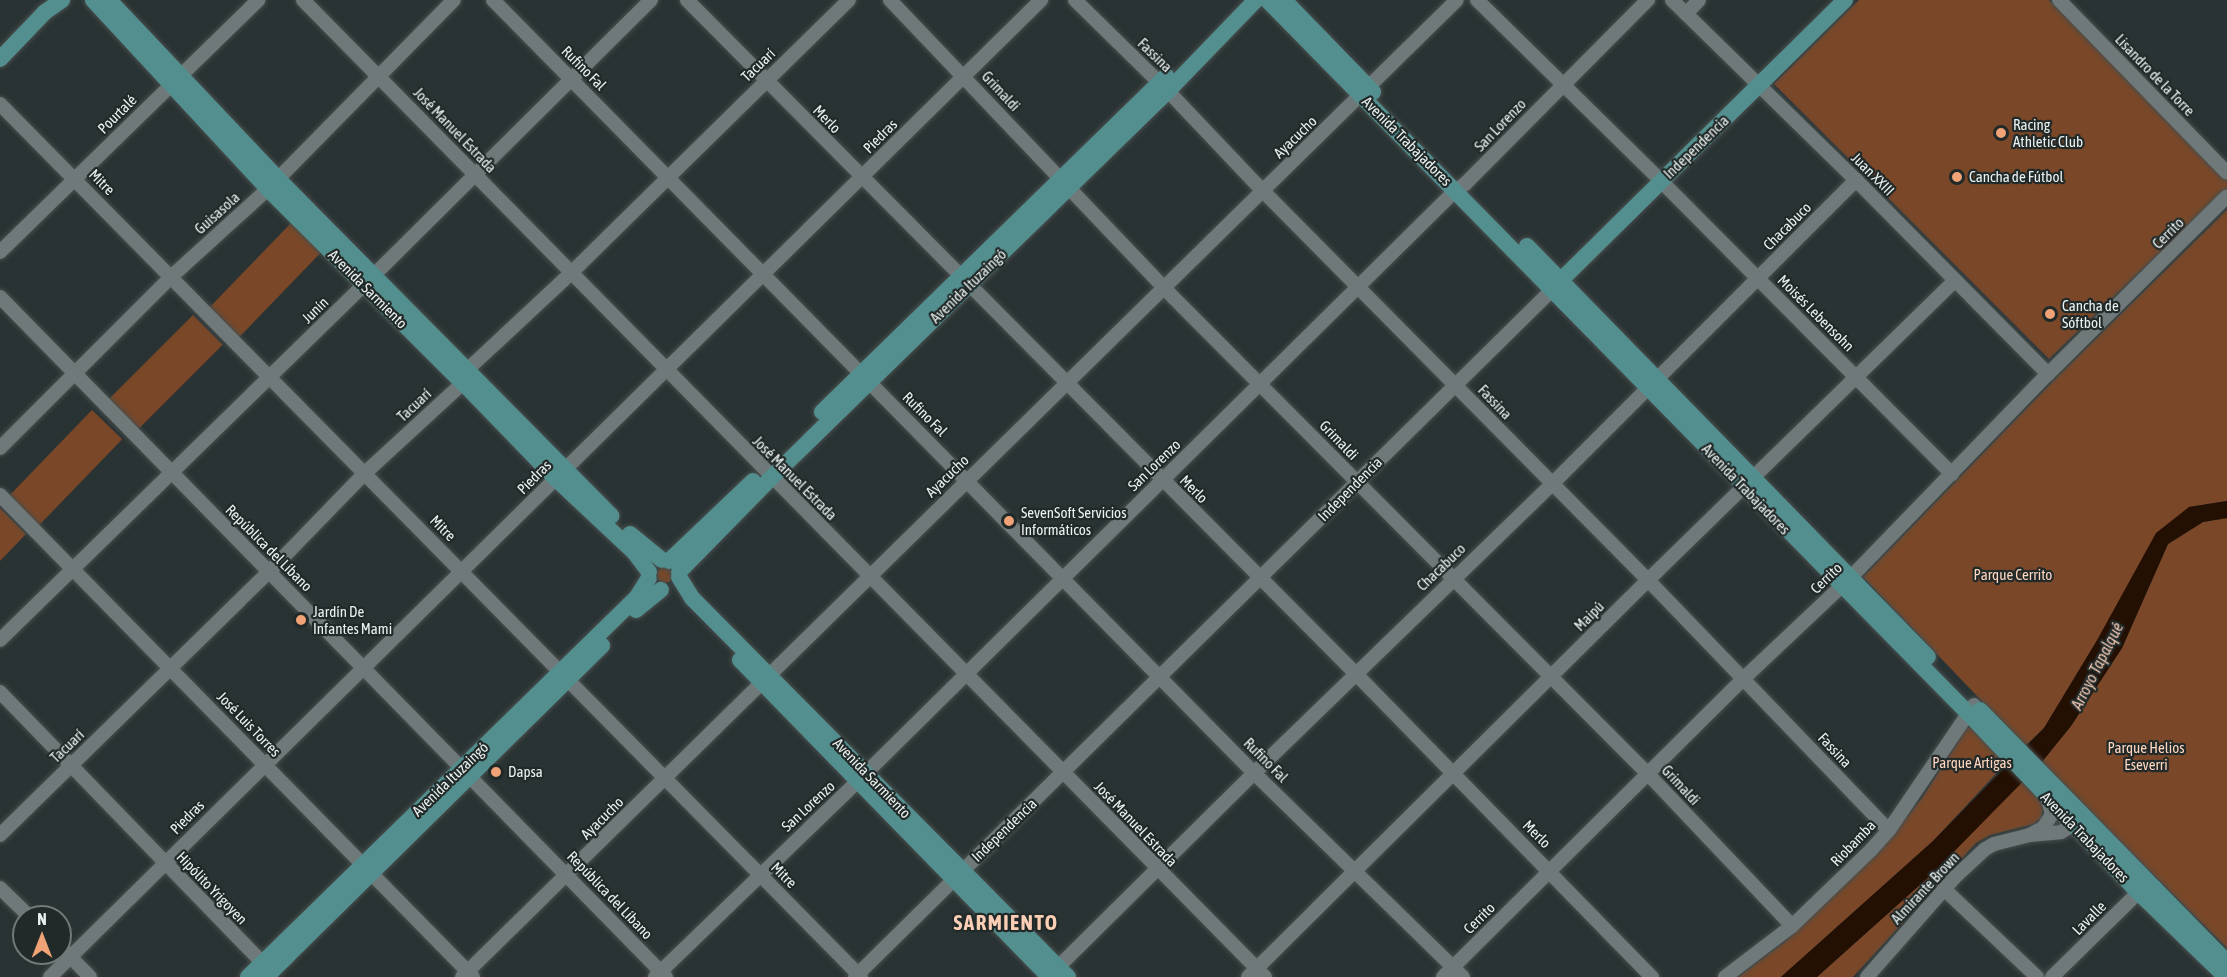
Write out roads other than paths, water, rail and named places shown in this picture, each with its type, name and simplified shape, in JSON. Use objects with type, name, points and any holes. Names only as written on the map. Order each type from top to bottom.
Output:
[{"type":"main road","points":[[0,44],[45,0]]},
{"type":"main road","points":[[0,59],[45,12],[62,0]]},
{"type":"main road","name":"Avenida Sarmiento","points":[[93,0],[176,79]]},
{"type":"main road","name":"Avenida Sarmiento","points":[[109,0],[176,79],[273,184],[561,474],[646,550],[665,575],[1054,975]]},
{"type":"main road","name":"Avenida Ituzaingó","points":[[1164,87],[1240,0]]},
{"type":"main road","name":"Avenida Ituzaingó","points":[[248,977],[269,972],[366,870],[642,603],[665,575],[1065,182],[1256,0]]},
{"type":"main road","name":"Avenida Trabajadores","points":[[1267,0],[1365,92],[1557,285],[1992,729],[2049,794],[2079,821],[2143,887],[2226,977]]},
{"type":"main road","name":"Avenida Trabajadores","points":[[1284,0],[1365,92]]},
{"type":"main road","name":"Independencia","points":[[1557,285],[1845,0]]},
{"type":"main road","name":"Avenida Trabajadores","points":[[2143,887],[2227,962]]},
{"type":"street","name":"Pourtalé","points":[[0,252],[258,0]]},
{"type":"street","name":"José Manuel Estrada","points":[[303,0],[380,76],[570,274],[1063,772],[1257,974]]},
{"type":"street","name":"Guisasola","points":[[0,448],[171,276],[273,184],[454,0]]},
{"type":"street","name":"Rufino Fal","points":[[493,0],[1254,773],[1356,870],[1463,977]]},
{"type":"street","name":"Junín","points":[[0,640],[368,281],[651,0]]},
{"type":"street","name":"Merlo","points":[[687,0],[1259,579],[1356,674],[1652,977]]},
{"type":"street","name":"Tacuarí","points":[[0,835],[269,572],[365,473],[849,0]]},
{"type":"street","name":"Grimaldi","points":[[890,0],[1163,287],[1648,774],[1792,926]]},
{"type":"street","name":"Piedras","points":[[72,956],[1041,0]]},
{"type":"street","name":"Fassina","points":[[1075,0],[1164,87],[1263,191],[1648,579],[1889,830]]},
{"type":"street","name":"Ayacucho","points":[[468,975],[869,575],[1457,0]]},
{"type":"street","name":"Moisés Lebensohn","points":[[1477,0],[1661,181],[1952,474]]},
{"type":"street","name":"San Lorenzo","points":[[661,975],[760,874],[967,675],[1648,0]]},
{"type":"street","name":"Juan XXIII","points":[[1672,0],[1857,180],[2048,374]]},
{"type":"street","points":[[1686,14],[1700,0]]},
{"type":"street","name":"Lisandro de la Torre","points":[[2059,0],[2227,173]]},
{"type":"street","name":"Mitre","points":[[0,104],[271,376],[858,976]]},
{"type":"street","name":"Chacabuco","points":[[1054,975],[1254,773],[1552,484],[1857,180]]},
{"type":"street","name":"Cerrito","points":[[1443,977],[1744,678],[1846,582],[2048,374],[2227,196]]},
{"type":"street","name":"Maipú","points":[[1257,974],[1356,870],[1648,579],[1955,280]]},
{"type":"street","name":"Independencia","points":[[858,976],[1557,285]]},
{"type":"street","name":"República del Líbano","points":[[0,297],[73,374],[568,876],[661,975]]},
{"type":"street","name":"José Luis Torres","points":[[0,495],[265,764],[468,975]]},
{"type":"street","name":"Hipólito Yrigoyen","points":[[0,692],[269,972]]},
{"type":"street","name":"Riobamba","points":[[1725,977],[1792,926],[1889,830],[1971,709]]},
{"type":"street","points":[[2029,835],[2043,828],[2052,814],[2049,794]]},
{"type":"street","name":"Almirante Brown","points":[[1866,977],[1944,889],[1985,849],[1994,844],[2029,835],[2061,832],[2079,821]]},
{"type":"street","name":"Lavalle","points":[[2052,977],[2143,887]]},
{"type":"street","points":[[0,888],[18,905]]},
{"type":"street","points":[[1944,889],[2037,977]]},
{"type":"street","points":[[72,958],[90,977]]},
{"type":"street","name":"Piedras","points":[[50,977],[63,965]]},
{"type":"water","name":"Arroyo Tapalqué","points":[[2227,501],[2227,518],[2203,522],[2168,544],[2122,648],[2071,726],[2041,763],[1932,874],[1817,977],[1781,977],[1933,841],[2044,728],[2096,642],[2156,533],[2189,507]]},
{"type":"place","name":"Racing Athletic Club","points":[[2001,133]]},
{"type":"place","name":"Cancha de Fútbol","points":[[1957,177]]},
{"type":"place","name":"Cancha de Sóftbol","points":[[2050,314]]},
{"type":"place","name":"SevenSoft Servicios Informáticos","points":[[1009,521]]},
{"type":"place","name":"Jardín De Infantes Mami","points":[[301,620]]},
{"type":"place","name":"Dapsa","points":[[496,772]]},
{"type":"district","name":"SARMIENTO","points":[[1006,922]]},
{"type":"park label","name":"Parque Cerrito","points":[[2013,575]]},
{"type":"park label","name":"Parque Helios Eseverri","points":[[2146,756]]},
{"type":"park label","name":"Parque Artigas","points":[[1972,763]]}]
